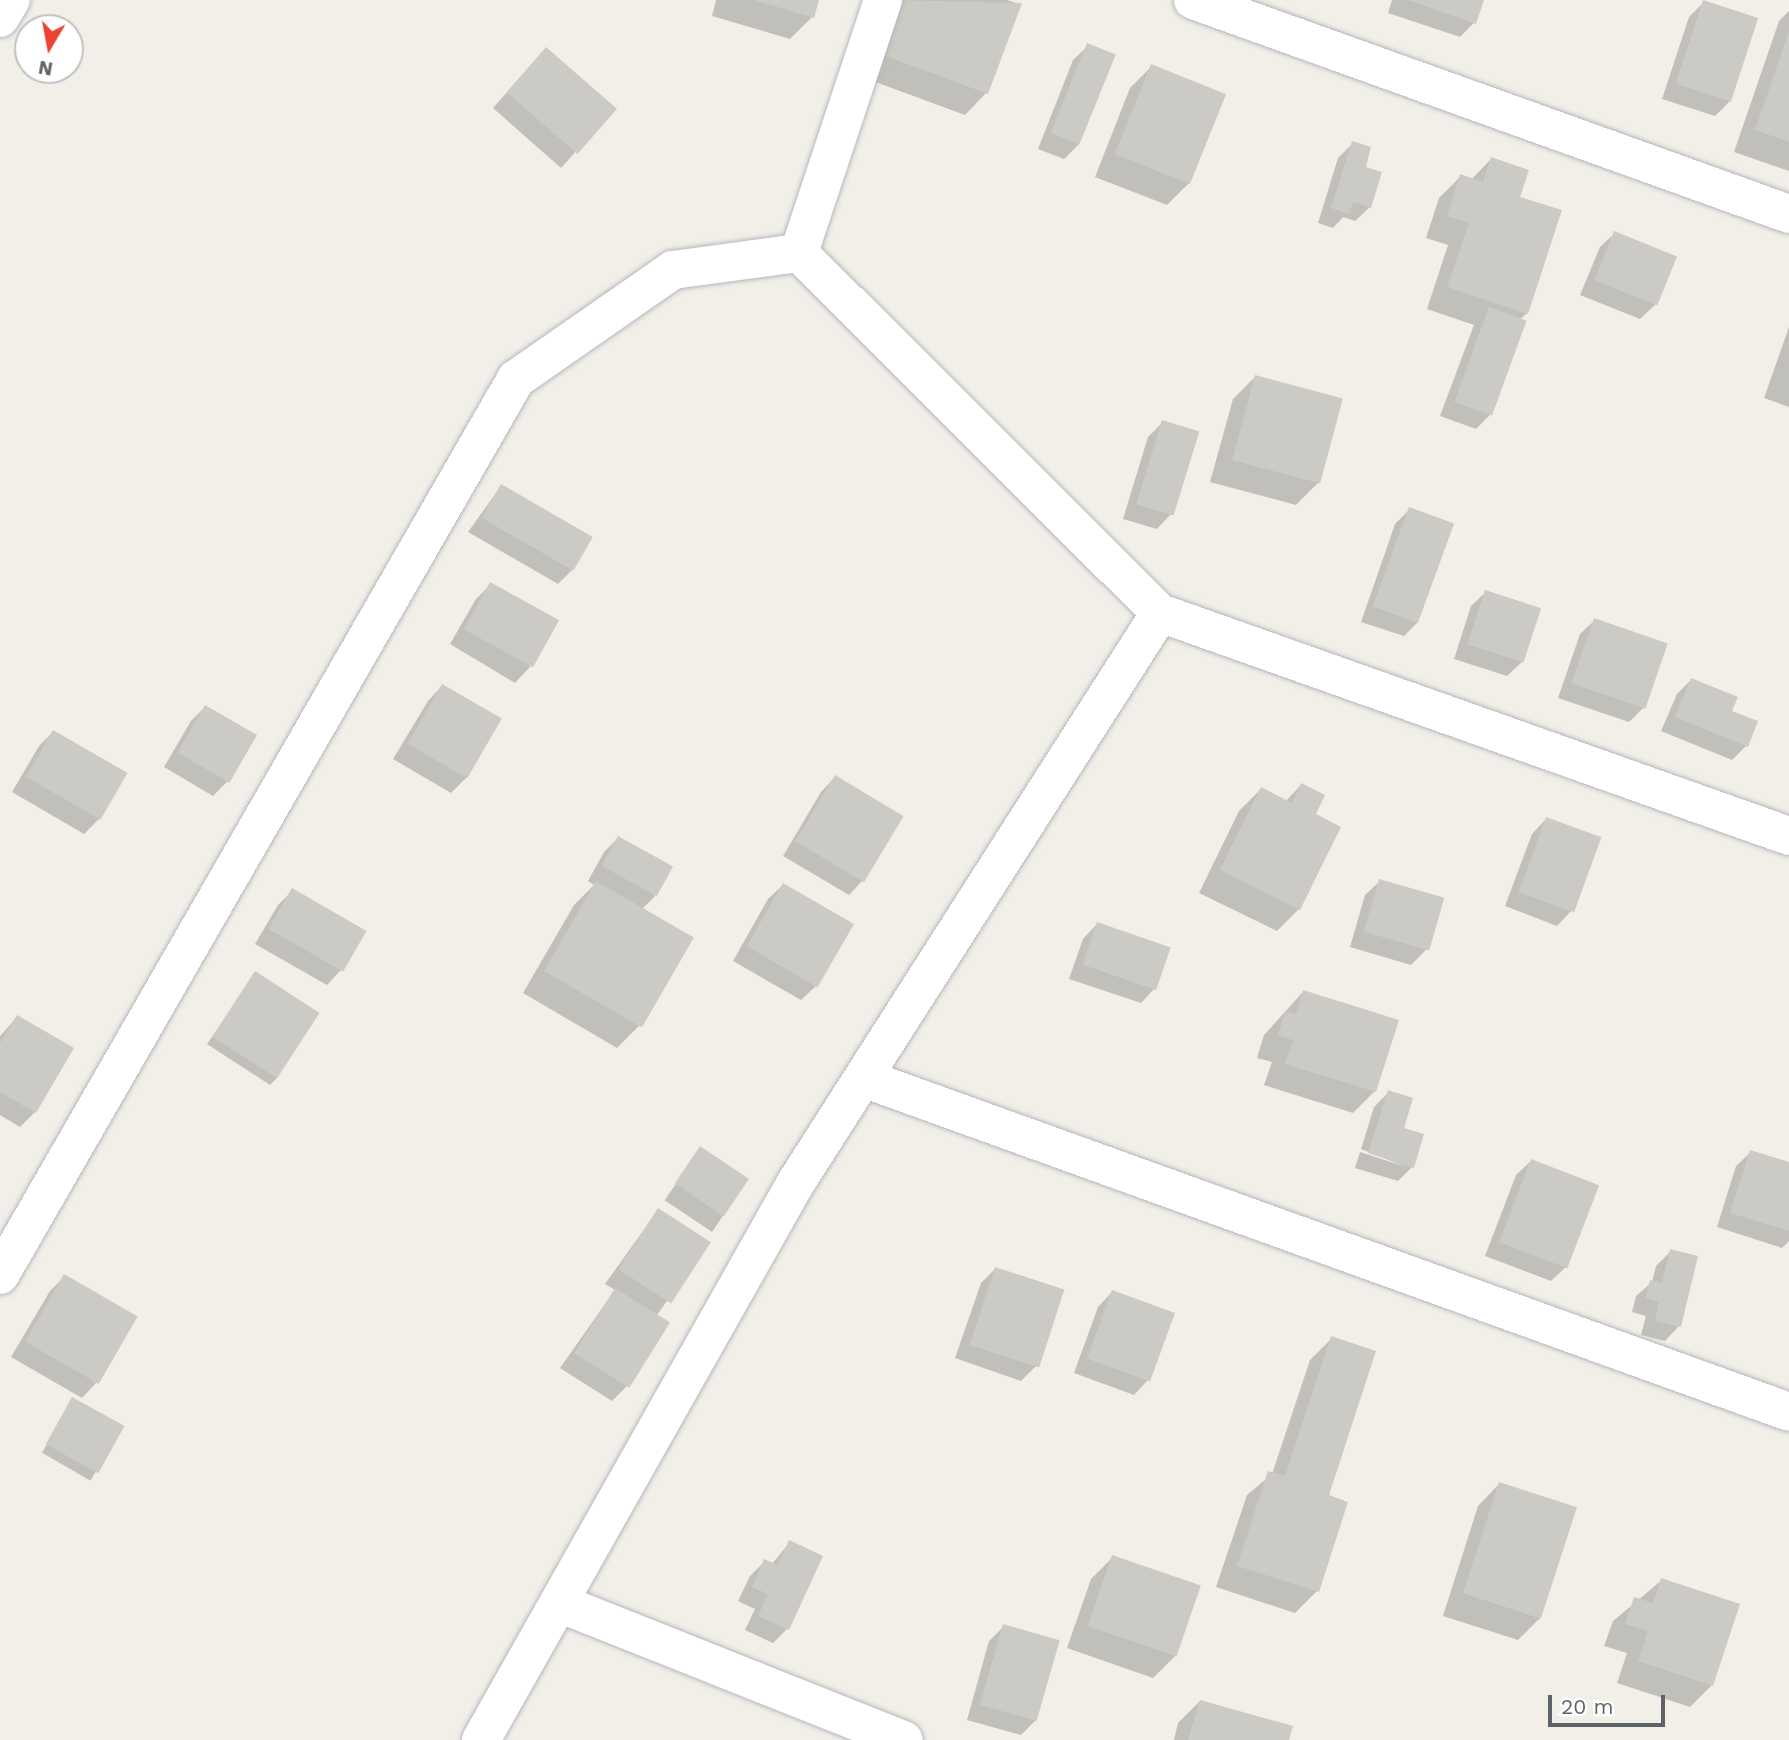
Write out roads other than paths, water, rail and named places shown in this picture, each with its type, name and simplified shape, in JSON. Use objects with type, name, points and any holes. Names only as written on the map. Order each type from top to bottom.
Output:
[{"type":"street","points":[[0,18],[10,0]]},
{"type":"street","points":[[799,253],[883,0]]},
{"type":"street","points":[[1193,0],[1789,214]]},
{"type":"street","points":[[799,253],[1160,613],[1789,836]]},
{"type":"street","points":[[0,1275],[516,379],[673,270],[799,253]]},
{"type":"street","points":[[481,1740],[795,1184],[1160,613]]},
{"type":"street","points":[[863,1078],[1789,1412]]},
{"type":"street","points":[[559,1603],[904,1740]]}]
